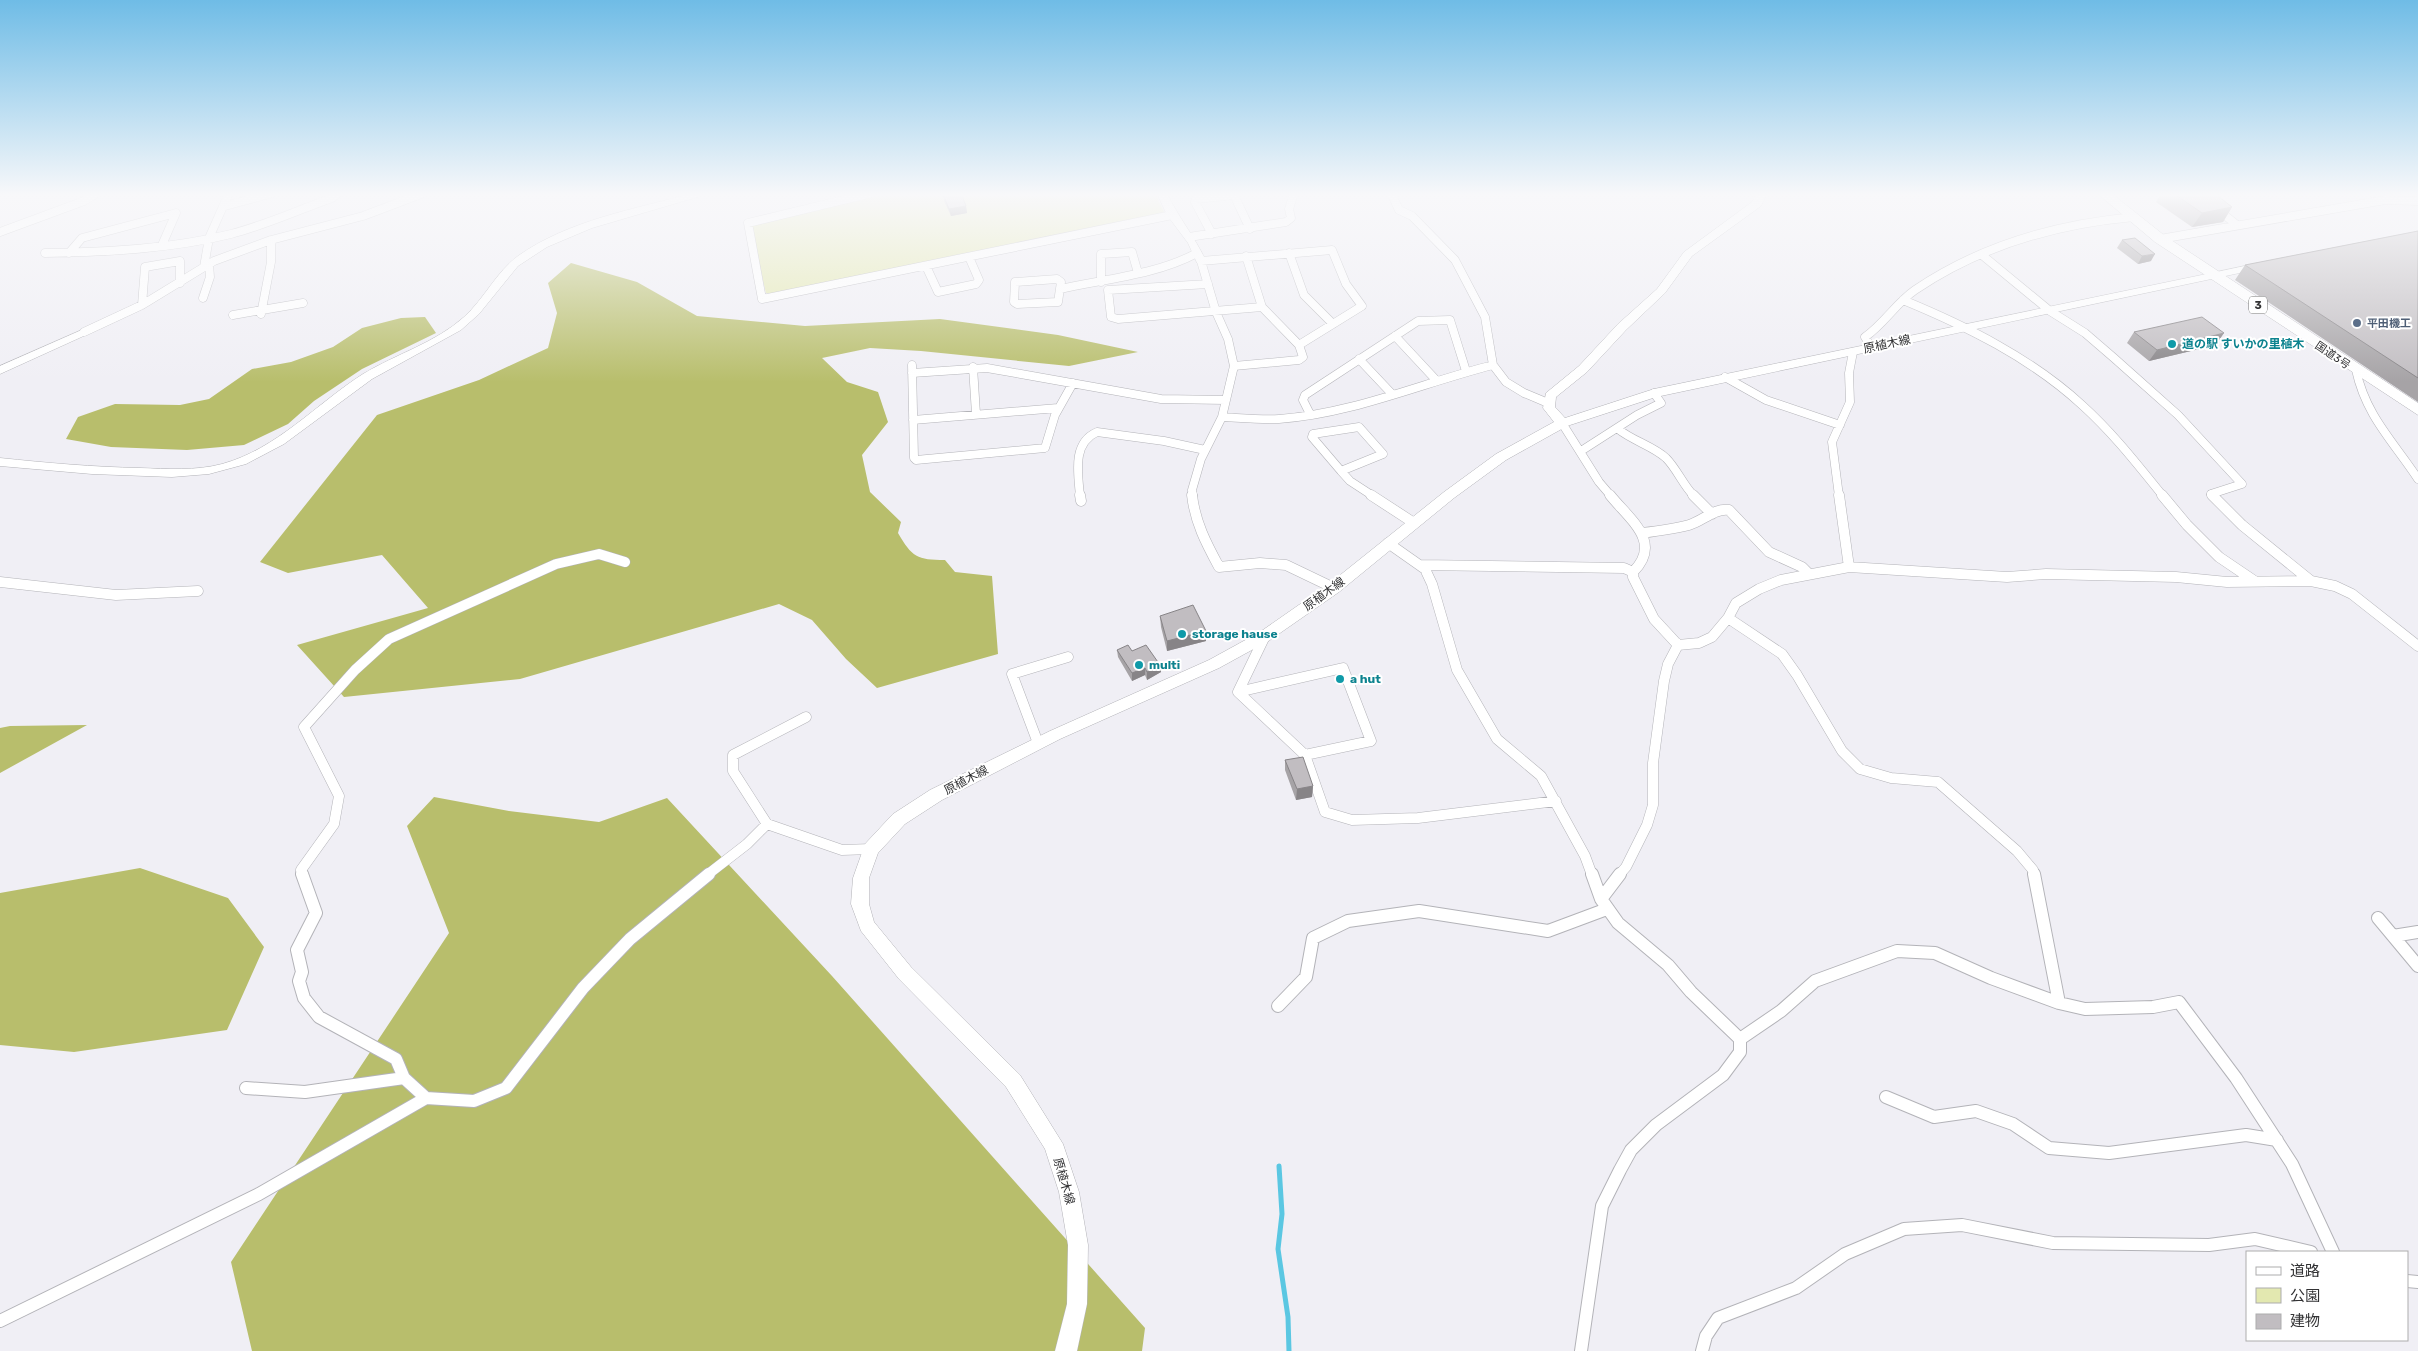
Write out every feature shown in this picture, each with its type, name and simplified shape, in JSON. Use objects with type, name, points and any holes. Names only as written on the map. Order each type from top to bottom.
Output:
[{"type":"highway","name":"国道3号","points":[[2187,256],[2418,410]]},
{"type":"main road","points":[[1562,424],[1549,408],[1550,396],[1583,370],[1622,327],[1661,291],[1687,256]]},
{"type":"main road","name":"原植木線","points":[[1066,1351],[1077,1304],[1078,1245],[1069,1192],[1053,1144],[1012,1081],[905,973],[867,926],[860,904],[861,878],[870,849],[899,819],[936,795],[1038,743],[1214,664],[1265,636],[1334,588],[1388,543],[1501,457],[1562,424],[1654,392],[2216,275]]},
{"type":"street","points":[[206,265],[207,256]]},
{"type":"street","points":[[0,370],[142,306],[206,265],[229,256]]},
{"type":"street","points":[[262,312],[271,256]]},
{"type":"street","points":[[0,462],[57,469],[171,474],[224,468],[272,447],[368,376],[455,328],[468,318],[488,296],[502,275],[525,256]]},
{"type":"street","points":[[753,256],[762,299],[974,256]]},
{"type":"street","points":[[1101,256],[1103,281],[1108,290],[1112,317],[1115,319],[1262,307]]},
{"type":"street","points":[[1133,256],[1138,273]]},
{"type":"street","points":[[1060,289],[1138,273],[1199,257],[1244,256]]},
{"type":"street","points":[[1234,366],[1301,359],[1303,357],[1300,345],[1262,307],[1246,256]]},
{"type":"street","points":[[1290,256],[1304,295],[1332,324]]},
{"type":"street","points":[[1300,345],[1361,308],[1362,304],[1346,284],[1336,256]]},
{"type":"street","points":[[1451,256],[1486,317],[1493,365],[1506,382],[1524,393],[1548,402]]},
{"type":"street","points":[[1871,347],[1864,337],[1879,329],[1902,300],[1944,272],[1980,256]]},
{"type":"street","points":[[1983,256],[2050,311],[2085,333],[2178,415],[2242,484],[2211,494],[2242,525],[2311,581]]},
{"type":"street","points":[[926,266],[938,292],[976,284],[979,280],[969,257]]},
{"type":"street","points":[[1199,257],[1216,312],[1228,340],[1234,366],[1222,416],[1205,450],[1192,490],[1194,511],[1203,538],[1219,566],[1260,563],[1286,565],[1334,588]]},
{"type":"street","points":[[142,306],[145,266],[180,261],[180,283]]},
{"type":"street","points":[[2216,275],[2274,263]]},
{"type":"street","points":[[203,298],[211,269],[206,265]]},
{"type":"street","points":[[1057,279],[1061,282],[1060,289],[1058,302],[1017,304],[1014,302],[1014,282],[1017,281],[1057,279]]},
{"type":"street","points":[[1108,290],[1208,284]]},
{"type":"street","points":[[1902,300],[1937,313],[1965,328],[2044,375],[2077,400],[2102,423],[2192,530],[2220,558],[2253,580]]},
{"type":"street","points":[[233,315],[262,312],[303,303]]},
{"type":"street","points":[[1310,414],[1303,400],[1305,395],[1418,321],[1450,320],[1466,371]]},
{"type":"street","points":[[1395,336],[1436,380]]},
{"type":"street","points":[[1849,567],[1832,442],[1850,402],[1849,373],[1853,352]]},
{"type":"street","points":[[1359,359],[1392,394]]},
{"type":"street","points":[[1222,416],[1280,419],[1310,414],[1364,403],[1466,371],[1493,365]]},
{"type":"street","points":[[1074,383],[1058,408],[1045,448],[922,460],[914,458],[912,369],[973,367],[1004,370],[1161,399],[1226,400]]},
{"type":"street","points":[[973,367],[976,414]]},
{"type":"street","points":[[2356,370],[2363,400],[2378,427],[2418,479]]},
{"type":"street","points":[[1725,377],[1735,385],[1791,410],[1840,425]]},
{"type":"street","points":[[1581,451],[1618,430],[1637,415],[1661,403],[1654,392]]},
{"type":"street","points":[[913,420],[1058,408]]},
{"type":"street","points":[[1562,424],[1599,482],[1642,533],[1646,555],[1643,562],[1633,572],[1632,577],[1650,613],[1678,645]]},
{"type":"street","points":[[1341,471],[1383,454],[1359,427],[1312,436],[1350,482],[1414,523]]},
{"type":"street","points":[[1618,430],[1632,440],[1652,448],[1666,458],[1689,491],[1712,514]]},
{"type":"street","points":[[1081,501],[1077,459],[1086,436],[1091,433],[1097,432],[1164,441],[1205,450]]},
{"type":"street","points":[[1642,533],[1677,527],[1702,520],[1721,509],[1732,511],[1769,552],[1802,567],[1809,574]]},
{"type":"street","points":[[1388,543],[1425,569],[1432,584],[1458,670],[1497,739],[1541,776],[1585,856],[1604,904],[1618,923],[1668,966],[1691,992],[1740,1039],[1740,1052],[1723,1075],[1656,1125],[1631,1150],[1620,1170],[1602,1206],[1580,1351]]},
{"type":"street","points":[[426,1098],[404,1078],[396,1060],[319,1018],[304,998],[299,981],[302,972],[297,950],[316,913],[301,870],[334,824],[338,796],[304,727],[355,670],[389,639],[556,564],[599,554],[625,562]]},
{"type":"street","points":[[1420,566],[1624,568],[1633,572]]},
{"type":"street","points":[[1678,645],[1706,640],[1712,637],[1728,618],[1736,603],[1759,590],[1782,580],[1849,567],[2007,577],[2046,574],[2176,577],[2227,582],[2253,580],[2311,581],[2335,586],[2352,594],[2418,646]]},
{"type":"street","points":[[0,582],[116,595],[198,591]]},
{"type":"street","points":[[1728,618],[1782,654],[1798,675],[1842,751],[1860,769],[1891,778],[1938,782],[2017,851],[2032,870],[2038,888],[2059,1003]]},
{"type":"street","points":[[1238,692],[1265,636]]},
{"type":"street","points":[[1278,1006],[1306,977],[1314,938],[1348,921],[1419,911],[1548,931],[1604,904],[1648,825],[1653,804],[1653,763],[1664,681],[1668,664],[1678,645]]},
{"type":"street","points":[[1038,743],[1012,674],[1068,658]]},
{"type":"street","points":[[1238,692],[1343,668],[1371,741],[1305,756]]},
{"type":"street","points":[[1238,692],[1305,756],[1325,812],[1352,820],[1418,818],[1556,801]]},
{"type":"street","points":[[806,717],[733,754],[733,771],[767,824],[842,850],[870,849]]},
{"type":"street","points":[[0,1321],[259,1194],[426,1098],[474,1101],[506,1088],[583,988],[630,940],[661,912],[747,844],[767,824]]},
{"type":"street","points":[[2378,918],[2418,966]]},
{"type":"street","points":[[2393,936],[2418,932]]},
{"type":"street","points":[[1740,1039],[1781,1011],[1815,981],[1897,951],[1935,953],[1991,978],[2059,1003],[2085,1009],[2153,1007],[2179,1002],[2236,1078],[2292,1164],[2333,1251]]},
{"type":"street","points":[[246,1088],[305,1092],[404,1078]]},
{"type":"street","points":[[1886,1097],[1934,1117],[1976,1112],[2013,1124],[2049,1148],[2108,1153],[2246,1135],[2277,1140]]},
{"type":"street","points":[[1702,1351],[1706,1336],[1718,1318],[1796,1288],[1845,1254],[1904,1229],[1962,1225],[2053,1244],[2209,1244],[2255,1239],[2307,1251]]},
{"type":"green space","points":[[757,256],[961,256],[772,295],[766,293]]},
{"type":"green space","points":[[571,263],[637,282],[697,316],[805,326],[940,319],[1058,335],[1138,352],[1069,366],[921,351],[870,348],[822,358],[847,382],[878,392],[888,422],[862,455],[870,492],[901,522],[898,533],[907,547],[916,556],[945,560],[955,572],[992,576],[998,654],[877,688],[846,659],[812,620],[779,604],[520,679],[344,697],[297,645],[428,608],[382,555],[288,573],[260,562],[377,415],[479,380],[548,348],[557,313],[548,283]]},
{"type":"green space","points":[[425,317],[436,333],[362,369],[314,401],[288,424],[244,445],[187,450],[111,447],[66,439],[78,417],[115,404],[180,405],[209,399],[252,369],[291,362],[333,347],[362,328],[401,318]]},
{"type":"green space","points":[[87,725],[0,773],[0,728],[10,726]]},
{"type":"green space","points":[[434,797],[509,811],[599,822],[667,798],[832,976],[1145,1328],[1142,1351],[252,1351],[231,1262],[449,933],[407,826]]},
{"type":"green space","points":[[140,868],[228,898],[264,947],[227,1030],[74,1052],[0,1045],[0,893]]},
{"type":"building","name":"平田機工","points":[[2291,256],[2418,256],[2418,378],[2245,265]]},
{"type":"building","points":[[2202,317],[2224,333],[2157,350],[2134,332]]},
{"type":"building","points":[[1193,605],[1206,631],[1167,641],[1160,616]]},
{"type":"building","name":"multi","points":[[1128,645],[1132,651],[1146,645],[1160,665],[1147,672],[1145,668],[1132,673],[1117,650]]},
{"type":"building","points":[[1303,757],[1313,786],[1297,789],[1285,760]]},
{"type":"waterway","points":[[1279,1166],[1282,1214],[1278,1249],[1288,1317],[1289,1351]]},
{"type":"place","name":"平田機工","points":[[2357,323]]},
{"type":"place","name":"道の駅 すいかの里植木","points":[[2172,344]]},
{"type":"place","name":"storage hause","points":[[1182,634]]},
{"type":"place","name":"multi","points":[[1139,665]]},
{"type":"place","name":"a hut","points":[[1340,679]]}]
